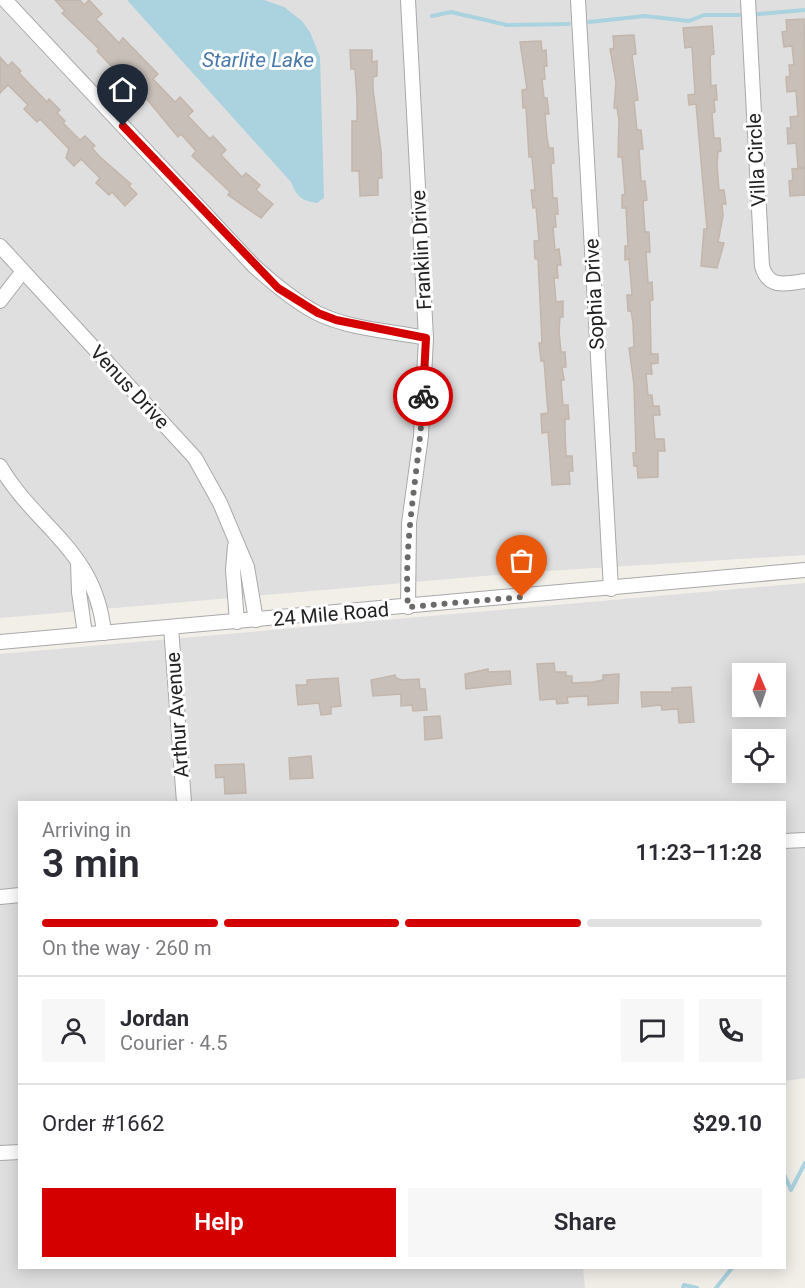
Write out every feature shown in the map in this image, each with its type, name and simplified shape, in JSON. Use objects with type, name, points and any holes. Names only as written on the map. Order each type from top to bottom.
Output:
[{"type":"street","points":[[4,0],[278,288],[318,313],[336,320],[426,338]]},
{"type":"street","name":"Franklin Drive","points":[[408,0],[426,338],[421,436],[409,523],[408,607]]},
{"type":"street","name":"Sophia Drive","points":[[578,0],[611,589]]},
{"type":"street","name":"Villa Circle","points":[[748,0],[764,276],[772,283],[784,285],[805,281]]},
{"type":"street","name":"Venus Drive","points":[[0,246],[189,450],[211,483],[247,567],[256,620]]},
{"type":"street","points":[[0,301],[23,271]]},
{"type":"street","points":[[0,466],[15,489],[61,539],[96,590],[104,633]]},
{"type":"street","name":"Venus Drive","points":[[236,544],[233,570],[237,622]]},
{"type":"street","points":[[78,562],[79,592],[85,634]]},
{"type":"street","name":"24 Mile Road","points":[[0,642],[805,570]]},
{"type":"street","name":"Arthur Avenue","points":[[171,627],[184,801]]},
{"type":"street","points":[[786,841],[805,840]]},
{"type":"street","points":[[0,897],[18,895]]},
{"type":"street","points":[[0,1153],[18,1152]]},
{"type":"shaded area","points":[[0,0],[805,0],[805,555],[530,572],[0,618]]},
{"type":"shaded area","points":[[805,583],[805,1078],[786,1081],[786,801],[18,801],[18,1269],[583,1269],[585,1288],[0,1288],[0,654]]},
{"type":"water","name":"Starlite Lake","points":[[127,0],[264,0],[284,7],[302,21],[310,32],[320,57],[324,198],[317,203],[307,201],[297,194],[291,182]]},
{"type":"building","points":[[55,0],[80,0],[84,5],[89,0],[102,14],[96,19],[119,43],[123,38],[158,74],[153,79],[175,102],[180,97],[193,111],[188,116],[210,139],[213,136],[226,150],[221,155],[242,177],[246,173],[260,185],[256,190],[273,204],[261,218],[228,195],[230,192],[192,156],[196,151],[181,134],[178,137],[145,97],[143,100],[97,51],[99,49],[62,13],[65,11]]},
{"type":"building","points":[[804,19],[805,167],[798,168],[796,143],[788,144],[787,128],[791,128],[790,117],[798,116],[796,91],[787,92],[786,77],[790,76],[789,65],[794,65],[792,46],[784,47],[782,32],[787,31],[786,20]]},
{"type":"building","points":[[712,26],[714,54],[710,55],[711,86],[716,85],[717,100],[714,100],[715,112],[712,113],[714,138],[720,138],[721,151],[718,152],[717,164],[719,190],[724,190],[726,204],[722,204],[723,216],[718,242],[724,243],[717,268],[701,266],[704,229],[707,229],[696,104],[689,105],[688,95],[695,94],[692,47],[685,48],[683,28]]},
{"type":"building","points":[[634,35],[636,54],[632,55],[638,100],[634,101],[637,130],[641,130],[643,149],[639,149],[641,181],[645,181],[647,200],[643,201],[645,232],[649,232],[650,252],[646,252],[648,283],[652,282],[653,300],[650,301],[651,354],[658,354],[658,363],[651,364],[652,374],[646,374],[648,395],[652,395],[653,406],[659,406],[660,415],[653,415],[655,439],[664,439],[665,451],[658,451],[658,477],[638,478],[633,453],[636,453],[634,385],[629,348],[634,347],[633,323],[631,311],[628,311],[627,295],[632,295],[629,259],[625,260],[625,246],[628,246],[626,208],[622,208],[622,195],[625,194],[622,157],[618,157],[619,120],[617,108],[614,108],[616,82],[610,49],[614,48],[613,36]]},
{"type":"building","points":[[541,41],[542,51],[546,50],[547,66],[544,66],[545,79],[542,79],[549,114],[545,114],[547,138],[549,148],[553,148],[554,163],[551,164],[553,198],[557,198],[558,214],[555,214],[556,227],[553,227],[555,250],[559,249],[561,265],[557,265],[558,278],[554,278],[556,302],[563,301],[563,317],[560,317],[559,331],[561,352],[565,352],[566,367],[562,367],[563,405],[568,405],[569,419],[565,419],[566,456],[572,456],[573,471],[569,471],[570,484],[552,485],[548,432],[542,433],[541,414],[548,413],[544,361],[541,361],[539,343],[542,343],[538,259],[535,259],[534,241],[539,241],[536,207],[533,208],[531,190],[535,190],[532,157],[529,157],[526,107],[523,108],[522,90],[527,89],[520,42]]},
{"type":"building","points":[[350,50],[372,50],[372,62],[377,61],[377,76],[373,77],[373,89],[381,151],[382,178],[378,178],[378,195],[360,196],[359,171],[352,171],[352,121],[357,121],[357,100],[355,69],[351,69]]},
{"type":"building","points":[[0,57],[8,66],[12,62],[21,71],[19,73],[47,102],[49,99],[60,110],[57,113],[65,121],[63,123],[80,140],[85,136],[95,146],[92,148],[99,156],[131,184],[129,186],[137,194],[125,206],[112,192],[109,195],[96,183],[100,178],[81,159],[74,166],[66,158],[69,149],[40,119],[37,122],[24,109],[28,105],[8,85],[0,93]]},
{"type":"building","points":[[805,168],[805,195],[790,196],[789,181],[793,180],[792,169]]},
{"type":"building","points":[[554,663],[555,672],[566,672],[566,676],[572,676],[572,683],[593,682],[603,680],[603,675],[619,674],[618,703],[588,705],[588,696],[567,697],[568,703],[557,704],[556,699],[540,700],[537,664]]},
{"type":"building","points":[[488,669],[488,672],[510,671],[511,684],[466,689],[465,674]]},
{"type":"building","points":[[395,675],[396,678],[402,680],[419,679],[420,689],[425,689],[427,710],[413,711],[412,705],[401,706],[401,694],[373,696],[371,680]]},
{"type":"building","points":[[338,678],[341,706],[331,707],[331,714],[321,715],[319,703],[298,705],[296,685],[307,685],[307,680]]},
{"type":"building","points":[[691,687],[694,722],[679,723],[678,709],[662,710],[661,705],[642,707],[641,692],[672,692],[672,688]]},
{"type":"building","points":[[440,716],[442,738],[425,740],[424,717]]},
{"type":"building","points":[[311,756],[313,778],[290,779],[289,758]]},
{"type":"building","points":[[244,764],[246,793],[225,794],[224,777],[216,778],[215,765]]},
{"type":"waterway","points":[[758,14],[805,10]]},
{"type":"waterway","points":[[432,16],[451,12],[507,25],[569,24]]},
{"type":"waterway","points":[[589,22],[645,16],[689,21],[704,15],[739,15]]},
{"type":"waterway","points":[[786,1179],[791,1190],[805,1163]]},
{"type":"waterway","points":[[716,1288],[731,1269]]},
{"type":"waterway","points":[[683,1288],[684,1285],[697,1288]]},
{"type":"way so far","points":[[423,396],[421,436],[409,523],[408,607],[522,597]]},
{"type":"route","points":[[123,126],[254,266],[278,288],[318,313],[336,320],[426,338],[423,396]]}]
